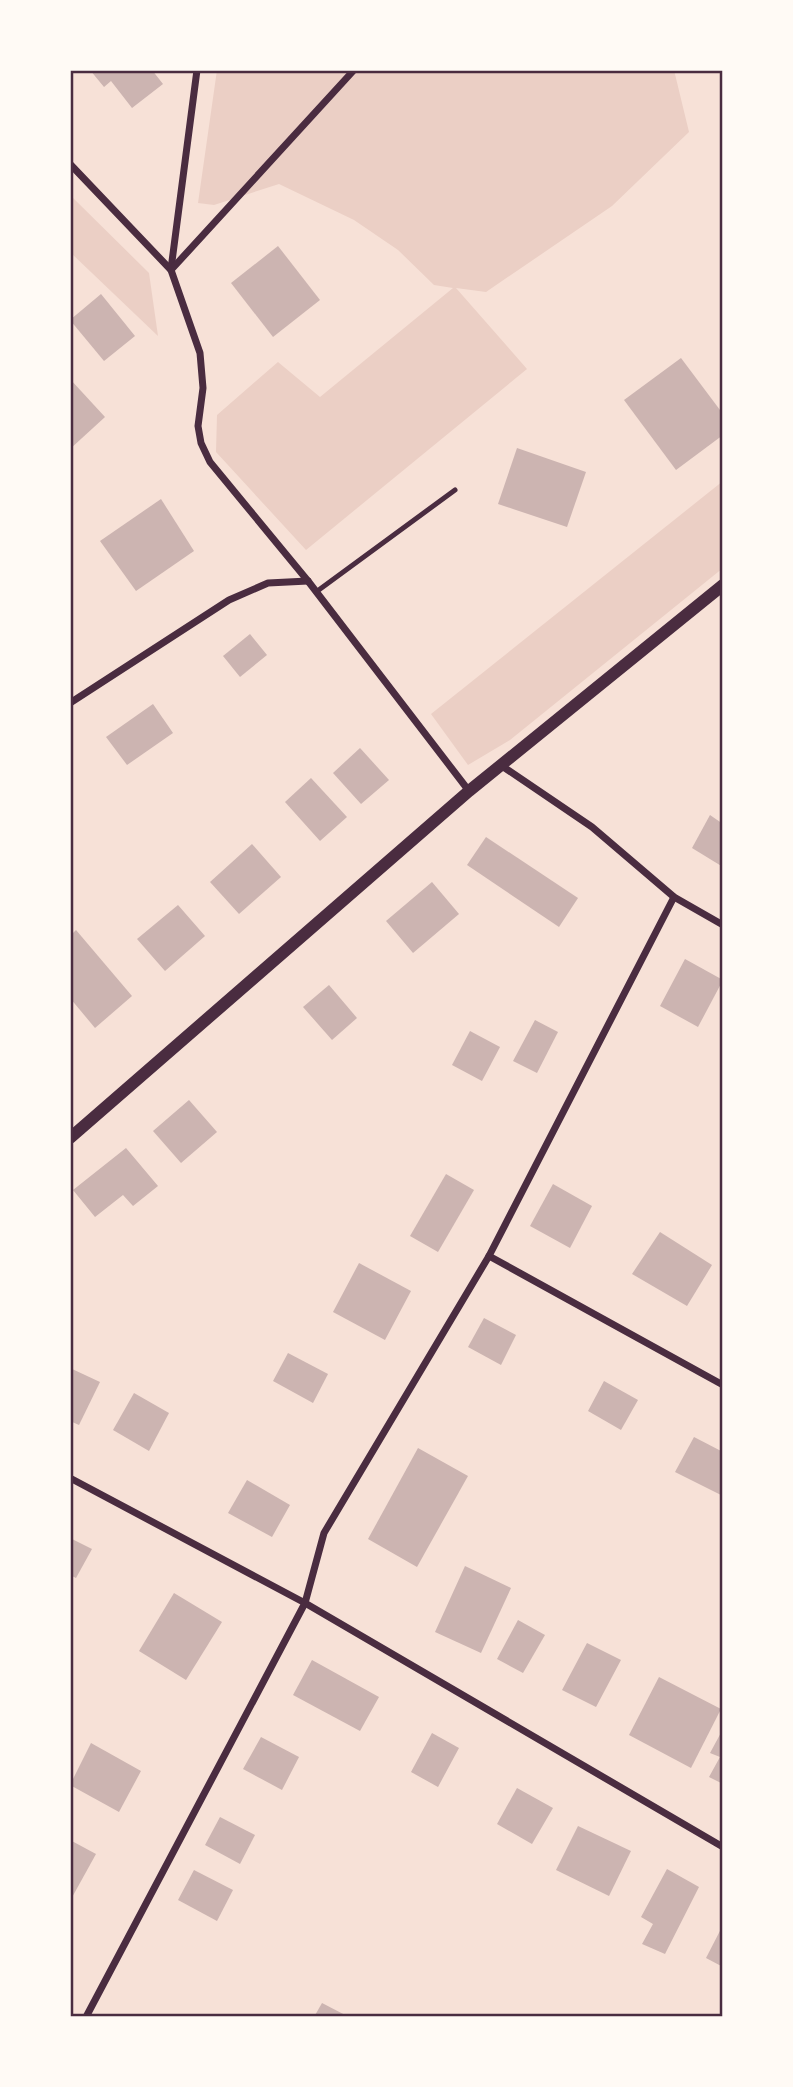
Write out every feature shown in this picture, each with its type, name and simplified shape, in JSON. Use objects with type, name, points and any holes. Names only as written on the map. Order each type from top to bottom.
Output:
[{"type":"street","points":[[171,270],[197,70]]},
{"type":"street","points":[[171,270],[354,70]]},
{"type":"street","points":[[70,164],[171,270],[200,354],[203,388],[198,426],[201,443],[210,462],[308,581],[469,791]]},
{"type":"street","points":[[70,703],[229,600],[268,583],[308,581]]},
{"type":"street","points":[[70,1138],[469,791],[723,586]]},
{"type":"street","points":[[502,766],[592,827],[674,897],[723,925]]},
{"type":"street","points":[[86,2017],[305,1603],[324,1533],[489,1256],[674,897]]},
{"type":"street","points":[[489,1256],[723,1385]]},
{"type":"street","points":[[70,1478],[305,1603],[723,1847]]},
{"type":"lane","points":[[316,592],[455,490]]},
{"type":"shaded area","points":[[217,70],[674,70],[689,132],[612,206],[486,292],[456,288],[527,369],[306,550],[216,452],[217,415],[278,362],[320,397],[453,288],[434,285],[398,250],[354,220],[279,184],[214,205],[198,203]]},
{"type":"shaded area","points":[[70,195],[149,273],[158,336],[70,252]]},
{"type":"shaded area","points":[[723,481],[723,568],[510,740],[468,765],[431,714]]},
{"type":"building","points":[[90,70],[152,70],[163,84],[132,108],[111,81],[104,87]]},
{"type":"building","points":[[278,246],[320,300],[273,337],[231,283]]},
{"type":"building","points":[[101,294],[135,336],[104,361],[70,320]]},
{"type":"building","points":[[681,358],[723,414],[723,435],[676,470],[624,400]]},
{"type":"building","points":[[70,379],[105,417],[70,449]]},
{"type":"building","points":[[517,448],[586,472],[567,527],[498,504]]},
{"type":"building","points":[[161,499],[194,551],[136,591],[100,541]]},
{"type":"building","points":[[250,634],[267,655],[240,677],[223,656]]},
{"type":"building","points":[[153,704],[173,733],[127,765],[106,737]]},
{"type":"building","points":[[360,748],[389,780],[361,804],[333,773]]},
{"type":"building","points":[[311,778],[347,817],[320,841],[285,802]]},
{"type":"building","points":[[710,815],[723,824],[723,867],[692,848]]},
{"type":"building","points":[[486,837],[578,898],[559,927],[467,865]]},
{"type":"building","points":[[252,844],[281,877],[239,914],[210,882]]},
{"type":"building","points":[[432,882],[459,914],[413,953],[386,921]]},
{"type":"building","points":[[178,905],[205,936],[165,971],[137,939]]},
{"type":"building","points":[[76,930],[132,996],[95,1028],[70,998],[70,936]]},
{"type":"building","points":[[685,959],[723,980],[698,1027],[660,1006]]},
{"type":"building","points":[[329,985],[357,1018],[332,1040],[303,1007]]},
{"type":"building","points":[[535,1020],[558,1032],[537,1073],[513,1061]]},
{"type":"building","points":[[470,1031],[500,1047],[482,1081],[452,1065]]},
{"type":"building","points":[[189,1100],[217,1132],[181,1163],[153,1131]]},
{"type":"building","points":[[126,1148],[158,1186],[133,1206],[123,1195],[95,1217],[73,1190]]},
{"type":"building","points":[[446,1174],[474,1190],[438,1252],[410,1236]]},
{"type":"building","points":[[553,1184],[592,1206],[570,1248],[530,1226]]},
{"type":"building","points":[[660,1232],[712,1265],[687,1306],[632,1274]]},
{"type":"building","points":[[359,1263],[411,1291],[385,1340],[333,1312]]},
{"type":"building","points":[[484,1318],[516,1335],[501,1365],[468,1347]]},
{"type":"building","points":[[288,1353],[328,1374],[313,1403],[273,1381]]},
{"type":"building","points":[[70,1368],[100,1382],[79,1425],[70,1421]]},
{"type":"building","points":[[604,1381],[638,1400],[621,1430],[588,1411]]},
{"type":"building","points":[[134,1393],[169,1413],[149,1451],[113,1430]]},
{"type":"building","points":[[694,1437],[723,1452],[721,1495],[675,1472]]},
{"type":"building","points":[[418,1448],[468,1476],[417,1567],[368,1539]]},
{"type":"building","points":[[247,1480],[290,1505],[272,1537],[228,1513]]},
{"type":"building","points":[[70,1538],[92,1549],[76,1578],[70,1575]]},
{"type":"building","points":[[465,1566],[511,1588],[481,1653],[435,1632]]},
{"type":"building","points":[[174,1593],[222,1622],[186,1680],[139,1651]]},
{"type":"building","points":[[518,1620],[545,1635],[523,1673],[497,1659]]},
{"type":"building","points":[[587,1643],[621,1660],[596,1707],[562,1690]]},
{"type":"building","points":[[312,1660],[379,1697],[360,1731],[293,1695]]},
{"type":"building","points":[[659,1677],[721,1709],[691,1768],[629,1735]]},
{"type":"building","points":[[723,1729],[723,1784],[709,1777],[720,1757],[710,1753]]},
{"type":"building","points":[[432,1733],[459,1748],[438,1787],[411,1772]]},
{"type":"building","points":[[261,1737],[299,1757],[282,1790],[243,1769]]},
{"type":"building","points":[[91,1743],[141,1771],[119,1812],[70,1785]]},
{"type":"building","points":[[517,1788],[553,1808],[532,1844],[497,1824]]},
{"type":"building","points":[[220,1817],[255,1835],[240,1864],[205,1845]]},
{"type":"building","points":[[578,1826],[631,1851],[609,1896],[556,1870]]},
{"type":"building","points":[[70,1840],[96,1854],[70,1901]]},
{"type":"building","points":[[667,1869],[699,1887],[665,1954],[642,1944],[653,1924],[641,1917]]},
{"type":"building","points":[[194,1870],[233,1890],[217,1921],[178,1900]]},
{"type":"building","points":[[723,1925],[723,1967],[706,1958]]},
{"type":"building","points":[[322,2003],[349,2017],[314,2017]]}]
